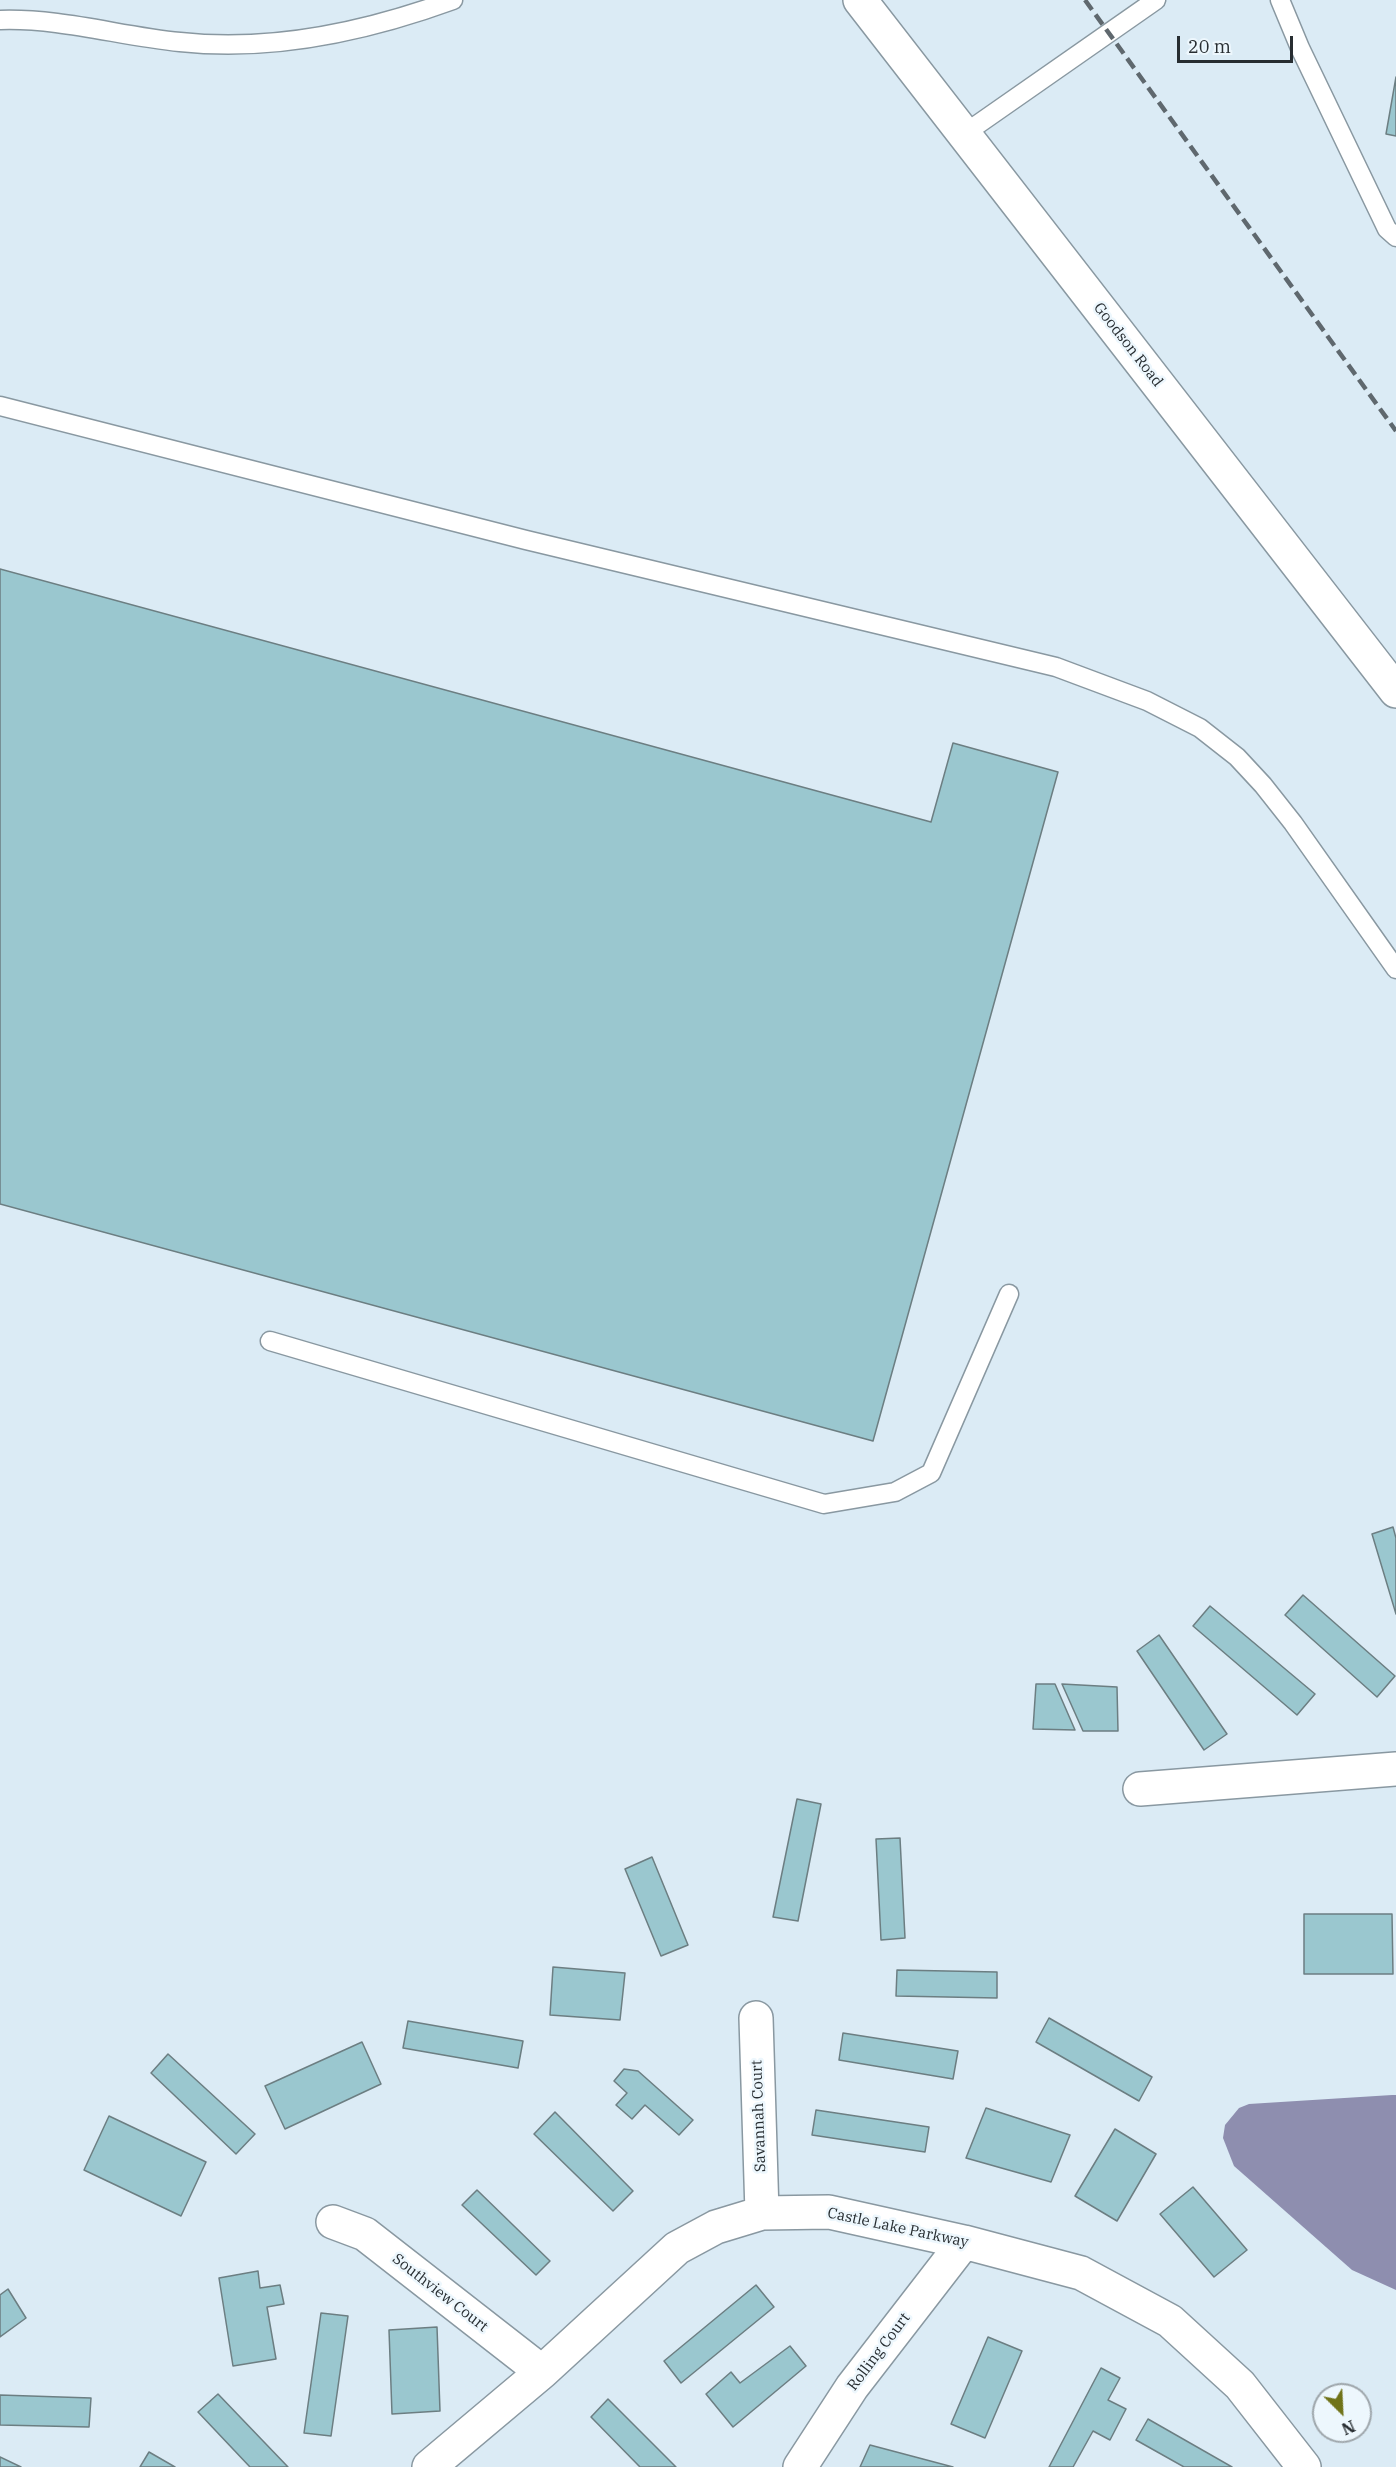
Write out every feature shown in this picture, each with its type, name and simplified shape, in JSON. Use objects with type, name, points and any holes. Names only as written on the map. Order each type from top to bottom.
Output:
[{"type":"street","name":"Goodson Road","points":[[860,0],[1396,691]]},
{"type":"street","points":[[1140,1790],[1396,1769]]},
{"type":"street","name":"Savannah Court","points":[[756,2018],[762,2213]]},
{"type":"street","name":"Castle Lake Parkway","points":[[429,2467],[542,2372],[677,2248],[716,2227],[762,2213],[829,2212],[964,2242],[1081,2273],[1170,2321],[1240,2385],[1304,2467]]},
{"type":"street","name":"Southview Court","points":[[333,2222],[365,2234],[542,2372]]},
{"type":"street","name":"Rolling Court","points":[[800,2467],[852,2387],[964,2242]]},
{"type":"lane","points":[[0,20],[32,19],[180,42],[243,45],[309,37],[366,26],[420,12],[453,0]]},
{"type":"lane","points":[[964,134],[1156,0]]},
{"type":"lane","points":[[1280,0],[1300,48],[1387,229],[1396,237]]},
{"type":"lane","points":[[0,406],[526,540],[1056,667],[1147,701],[1200,728],[1237,758],[1263,785],[1293,823],[1396,969]]},
{"type":"lane","points":[[270,1341],[824,1504],[895,1492],[931,1473],[1009,1294]]},
{"type":"water","points":[[1396,2095],[1396,2290],[1352,2270],[1234,2166],[1223,2138],[1225,2125],[1239,2108],[1249,2104]]},
{"type":"building","points":[[1396,77],[1396,136],[1386,134]]},
{"type":"building","points":[[0,569],[931,822],[953,743],[1058,772],[873,1441],[0,1204]]},
{"type":"building","points":[[1393,1527],[1396,1538],[1396,1614],[1372,1534]]},
{"type":"building","points":[[1303,1595],[1395,1676],[1377,1697],[1285,1615]]},
{"type":"building","points":[[1210,1606],[1315,1694],[1297,1715],[1193,1626]]},
{"type":"building","points":[[1159,1635],[1227,1734],[1204,1750],[1137,1651]]},
{"type":"building","points":[[1036,1684],[1055,1684],[1075,1730],[1033,1729]]},
{"type":"building","points":[[1062,1684],[1117,1687],[1118,1731],[1083,1731]]},
{"type":"building","points":[[797,1799],[821,1804],[798,1921],[773,1917]]},
{"type":"building","points":[[900,1838],[905,1938],[881,1940],[876,1839]]},
{"type":"building","points":[[652,1857],[688,1945],[661,1956],[625,1869]]},
{"type":"building","points":[[1304,1914],[1392,1914],[1393,1974],[1304,1974]]},
{"type":"building","points":[[553,1967],[625,1973],[620,2020],[550,2015]]},
{"type":"building","points":[[897,1970],[997,1972],[997,1998],[896,1996]]},
{"type":"building","points":[[1049,2018],[1152,2077],[1139,2101],[1036,2042]]},
{"type":"building","points":[[408,2021],[523,2041],[518,2068],[403,2048]]},
{"type":"building","points":[[843,2033],[958,2051],[953,2079],[839,2060]]},
{"type":"building","points":[[362,2042],[381,2084],[285,2129],[265,2086]]},
{"type":"building","points":[[168,2054],[255,2134],[236,2154],[151,2073]]},
{"type":"building","points":[[624,2069],[638,2071],[693,2120],[679,2135],[645,2105],[632,2119],[616,2105],[627,2093],[614,2081]]},
{"type":"building","points":[[986,2108],[1070,2135],[1051,2182],[966,2158]]},
{"type":"building","points":[[816,2110],[929,2127],[925,2152],[812,2135]]},
{"type":"building","points":[[555,2112],[633,2191],[613,2211],[534,2134]]},
{"type":"building","points":[[109,2116],[206,2162],[181,2216],[84,2170]]},
{"type":"building","points":[[1115,2129],[1156,2154],[1117,2221],[1075,2196]]},
{"type":"building","points":[[1193,2187],[1247,2250],[1214,2277],[1160,2214]]},
{"type":"building","points":[[477,2190],[550,2261],[536,2275],[462,2205]]},
{"type":"building","points":[[258,2271],[260,2288],[280,2285],[284,2304],[267,2307],[276,2359],[233,2366],[219,2278]]},
{"type":"building","points":[[756,2285],[774,2307],[681,2383],[664,2361]]},
{"type":"building","points":[[8,2289],[26,2318],[0,2337],[0,2295]]},
{"type":"building","points":[[321,2313],[348,2316],[331,2436],[304,2433]]},
{"type":"building","points":[[437,2327],[440,2411],[392,2414],[389,2330]]},
{"type":"building","points":[[988,2337],[1022,2351],[985,2438],[951,2424]]},
{"type":"building","points":[[790,2346],[806,2366],[733,2427],[706,2394],[731,2372],[740,2383]]},
{"type":"building","points":[[1101,2368],[1120,2378],[1108,2400],[1126,2409],[1110,2440],[1093,2431],[1073,2467],[1049,2467]]},
{"type":"building","points":[[218,2394],[288,2467],[250,2467],[198,2412]]},
{"type":"building","points":[[0,2395],[91,2398],[89,2427],[0,2425]]},
{"type":"building","points":[[608,2399],[676,2467],[640,2467],[591,2417]]},
{"type":"building","points":[[1148,2419],[1232,2467],[1184,2467],[1136,2440]]},
{"type":"building","points":[[870,2445],[953,2467],[860,2467]]},
{"type":"building","points":[[149,2452],[175,2467],[140,2467]]},
{"type":"building","points":[[0,2457],[21,2467],[0,2467]]},
{"type":"railway","points":[[1085,0],[1396,431]]}]
